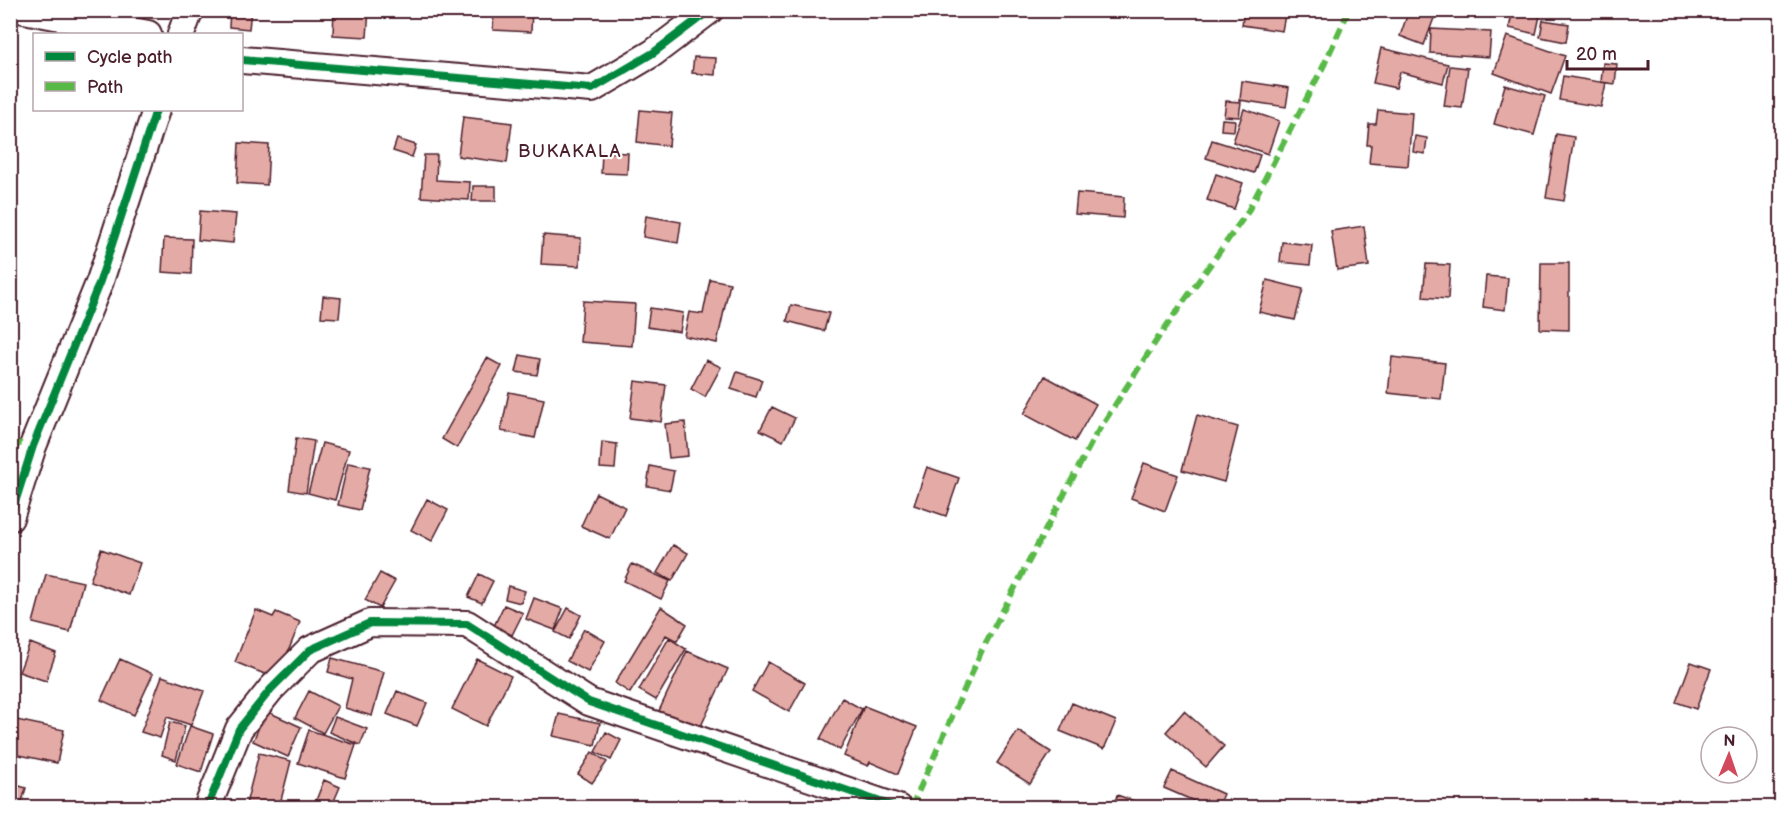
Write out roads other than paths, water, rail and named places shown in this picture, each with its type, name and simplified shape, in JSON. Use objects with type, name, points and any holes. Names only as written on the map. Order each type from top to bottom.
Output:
[{"type":"street","points":[[24,10],[143,33]]},
{"type":"street","points":[[181,33],[190,10]]},
{"type":"street","points":[[243,60],[591,89],[653,53],[710,10]]},
{"type":"street","points":[[10,518],[33,446],[100,281],[156,111]]},
{"type":"street","points":[[207,807],[239,729],[272,688],[310,650],[370,623],[381,623],[467,624],[589,702],[898,807]]},
{"type":"district","name":"BUKAKALA","points":[[570,151]]}]
